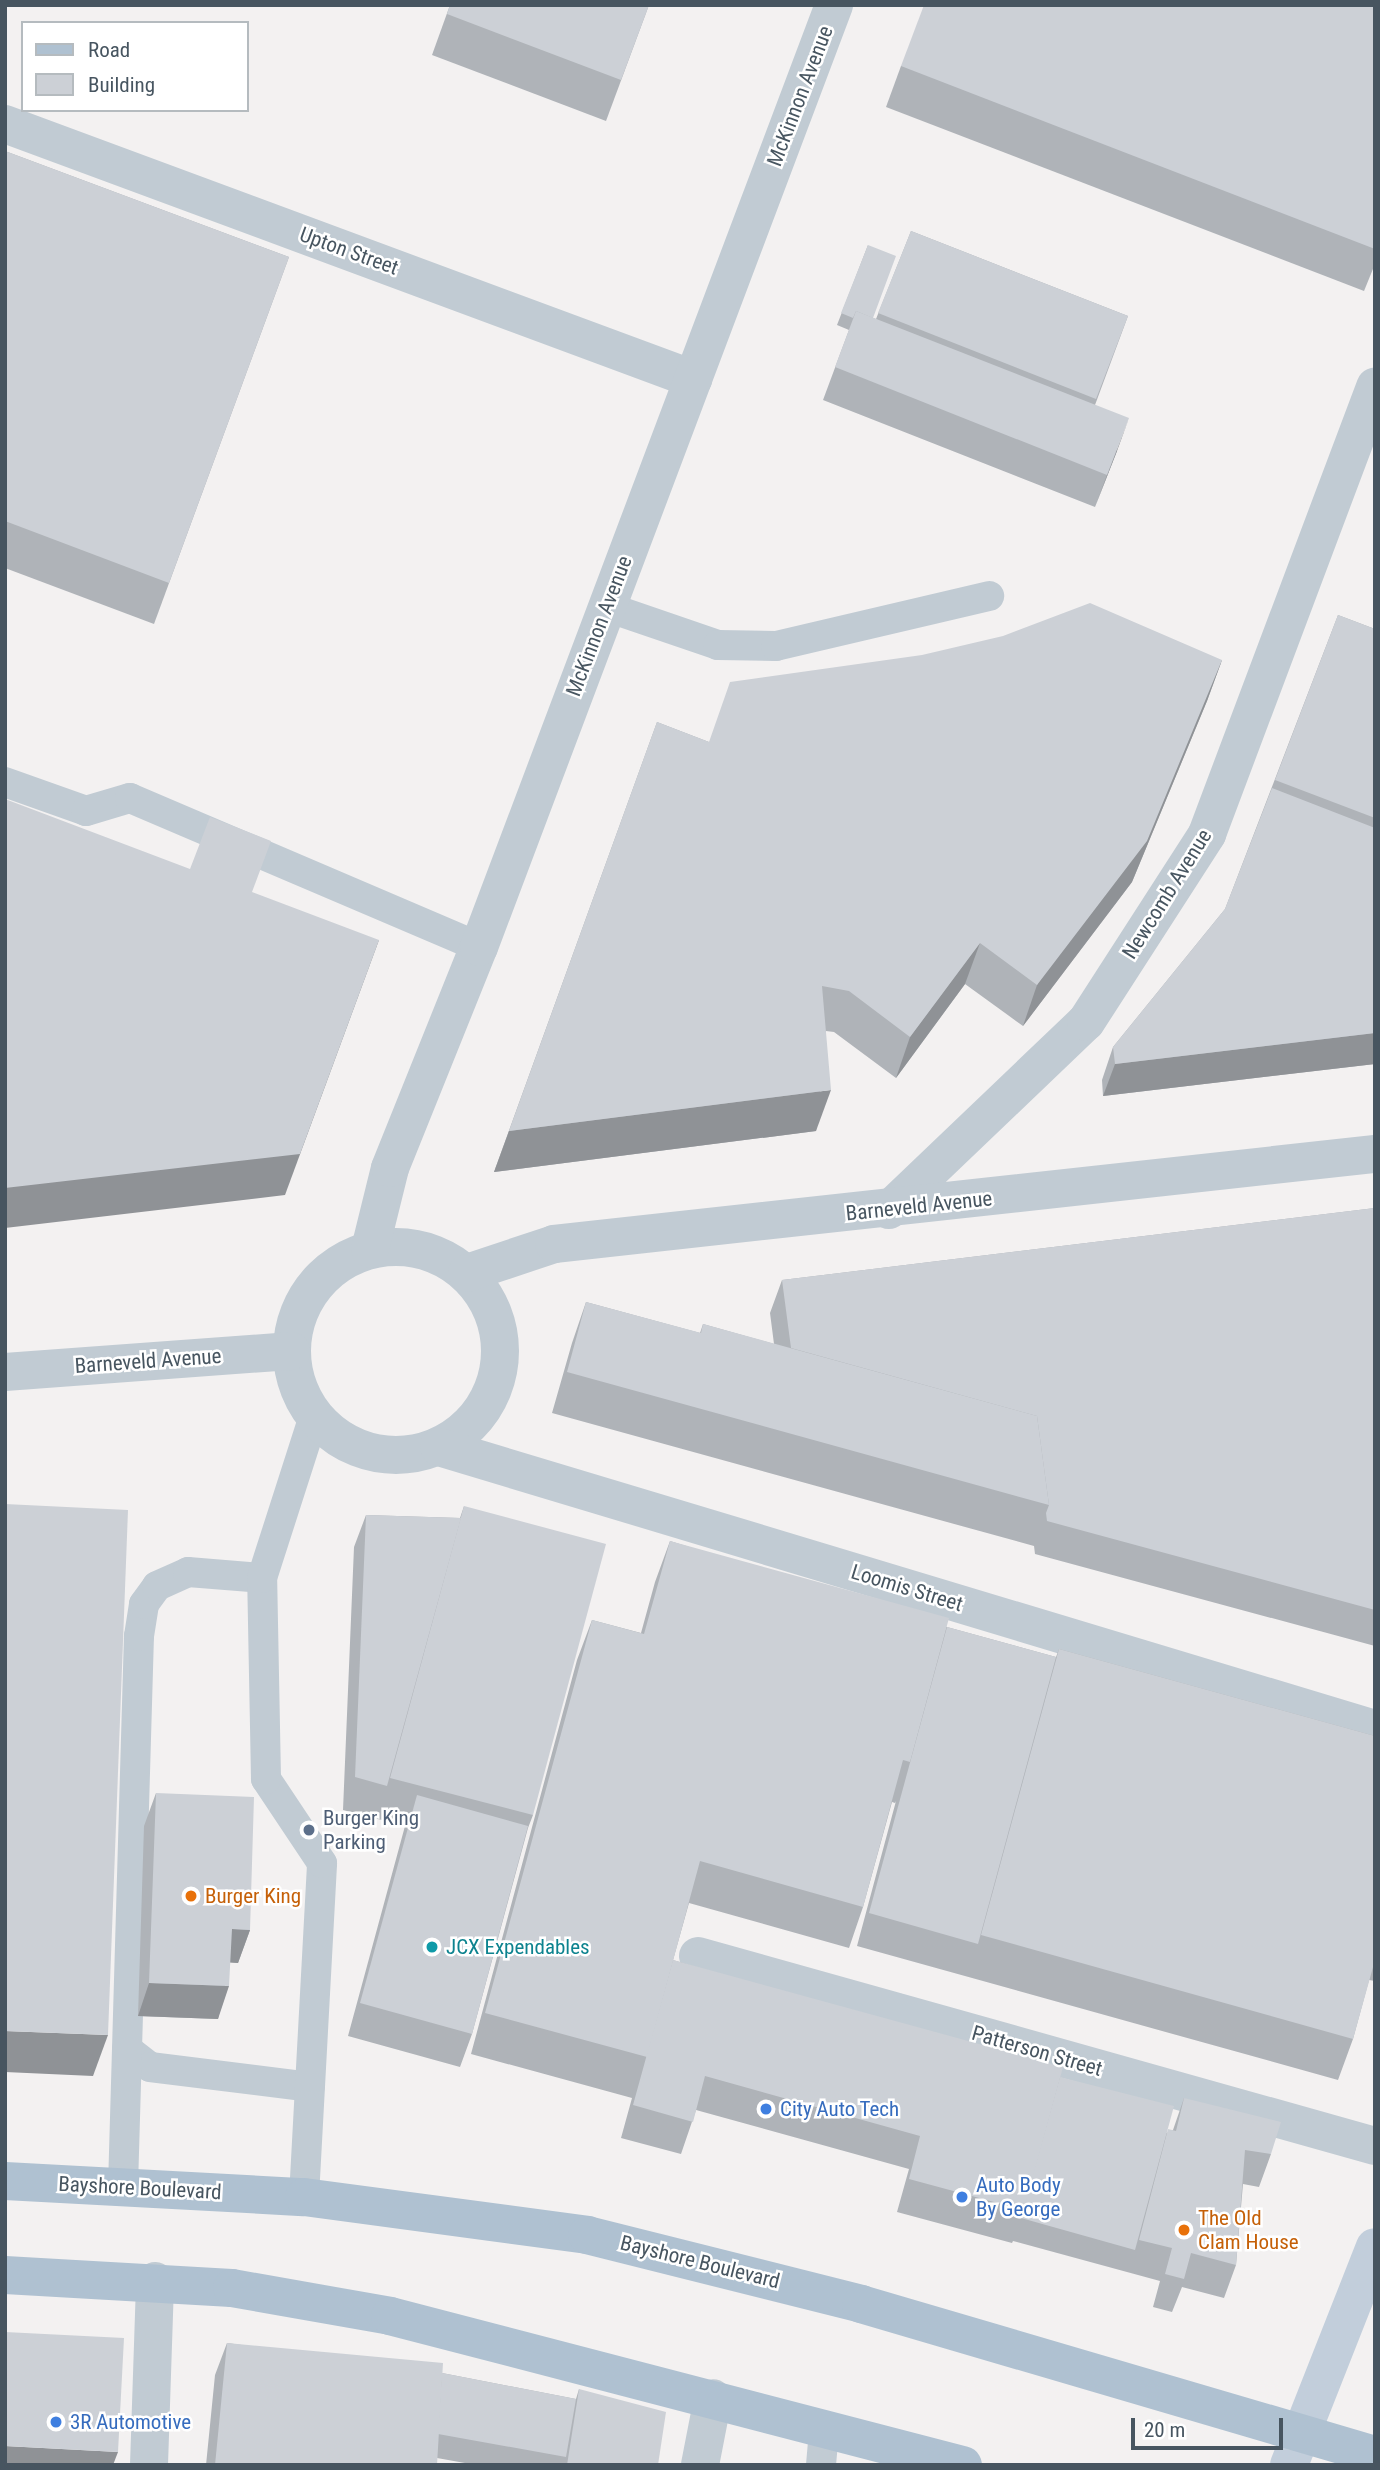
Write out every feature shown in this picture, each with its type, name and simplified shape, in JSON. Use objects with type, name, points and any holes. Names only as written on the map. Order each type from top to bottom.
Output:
[{"type":"main road","name":"Bayshore Boulevard","points":[[5,2181],[303,2197],[493,2220],[675,2255],[957,2330],[1295,2449],[1375,2455]]},
{"type":"main road","points":[[1295,2449],[1375,2247]]},
{"type":"main road","points":[[5,2275],[155,2281],[232,2288],[390,2316],[713,2398],[822,2446],[963,2465]]},
{"type":"street","name":"McKinnon Avenue","points":[[370,1249],[390,1168],[478,947],[834,5]]},
{"type":"street","name":"Upton Street","points":[[5,124],[693,379]]},
{"type":"street","name":"Newcomb Avenue","points":[[889,1210],[1086,1022],[1207,834],[1375,386]]},
{"type":"street","name":"Barneveld Avenue","points":[[467,1273],[554,1244],[889,1210],[1375,1154]]},
{"type":"street","points":[[404,1246],[437,1254],[467,1273],[492,1312],[499,1334],[500,1368],[489,1401],[468,1429],[439,1447],[405,1456],[370,1453],[339,1439],[314,1416],[297,1386],[291,1351],[297,1317],[313,1286],[338,1263],[370,1249],[404,1246]]},
{"type":"street","name":"Barneveld Avenue","points":[[5,1371],[291,1351]]},
{"type":"street","name":"Loomis Street","points":[[439,1447],[1375,1729]]},
{"type":"street","name":"Patterson Street","points":[[698,1956],[1375,2146]]},
{"type":"street","points":[[149,2465],[155,2281]]},
{"type":"street","points":[[700,2465],[713,2398]]},
{"type":"lane","points":[[607,607],[718,645],[776,646],[989,596]]},
{"type":"lane","points":[[5,782],[86,811],[130,798],[478,947]]},
{"type":"lane","points":[[303,2197],[322,1863],[266,1779],[262,1578],[314,1416]]},
{"type":"lane","points":[[122,2187],[139,1636],[144,1604],[157,1587],[188,1572],[262,1578]]},
{"type":"lane","points":[[127,2049],[150,2067],[310,2087]]},
{"type":"building","points":[[450,5],[649,5],[621,80],[447,14]]},
{"type":"building","points":[[924,5],[1375,5],[1375,249],[901,66]]},
{"type":"building","points":[[5,151],[289,257],[169,583],[5,521]]},
{"type":"building","points":[[911,231],[1128,316],[1096,399],[878,313]]},
{"type":"building","points":[[868,245],[896,256],[873,318],[856,311],[853,318],[841,313]]},
{"type":"building","points":[[856,311],[1129,418],[1107,475],[835,367]]},
{"type":"building","points":[[1090,603],[1222,660],[1147,841],[1037,985],[980,943],[910,1037],[849,991],[822,986],[831,1090],[509,1131],[657,722],[709,742],[730,682],[922,655],[1003,636]]},
{"type":"building","points":[[1338,615],[1375,629],[1375,818],[1275,780]]},
{"type":"building","points":[[1272,788],[1375,828],[1375,1033],[1115,1064],[1113,1047],[1225,909]]},
{"type":"building","points":[[5,799],[190,869],[210,817],[271,841],[252,892],[379,940],[300,1154],[5,1188]]},
{"type":"building","points":[[1375,1208],[1375,1610],[1047,1521],[1049,1505],[1037,1416],[791,1348],[782,1280]]},
{"type":"building","points":[[586,1302],[701,1333],[703,1324],[1037,1416],[1049,1505],[567,1372]]},
{"type":"building","points":[[5,1504],[128,1510],[108,2035],[5,2031]]},
{"type":"building","points":[[464,1506],[606,1544],[533,1815],[390,1778]]},
{"type":"building","points":[[366,1515],[461,1518],[387,1786],[355,1777]]},
{"type":"building","points":[[670,1541],[949,1618],[910,1762],[903,1760],[863,1907],[700,1861],[647,2057],[485,2013],[592,1620],[644,1634]]},
{"type":"building","points":[[947,1627],[1056,1657],[978,1944],[869,1913]]},
{"type":"building","points":[[1059,1649],[1375,1736],[1375,1960],[1353,2039],[981,1935]]},
{"type":"building","name":"Burger King","points":[[156,1793],[254,1797],[250,1930],[232,1929],[229,1986],[149,1983]]},
{"type":"building","name":"JCX Expendables","points":[[417,1795],[528,1826],[472,2034],[360,2003]]},
{"type":"building","points":[[673,1960],[1063,2067],[1024,2210],[909,2179],[920,2136],[705,2076],[693,2122],[633,2105]]},
{"type":"building","points":[[1060,2077],[1174,2106],[1135,2250],[1021,2218]]},
{"type":"building","name":"The Old Clam House","points":[[1184,2098],[1281,2122],[1271,2154],[1245,2150],[1236,2265],[1191,2253],[1184,2279],[1165,2274],[1172,2248],[1139,2240],[1168,2129],[1176,2131]]},
{"type":"building","points":[[5,2332],[124,2338],[118,2452],[5,2446]]},
{"type":"building","points":[[227,2343],[443,2363],[437,2465],[215,2465]]},
{"type":"building","points":[[442,2373],[576,2399],[566,2457],[438,2434]]},
{"type":"building","points":[[579,2389],[666,2412],[658,2465],[567,2465]]},
{"type":"place","name":"Burger King Parking","points":[[309,1830]]},
{"type":"place","name":"Burger King","points":[[191,1896]]},
{"type":"place","name":"JCX Expendables","points":[[432,1947]]},
{"type":"place","name":"City Auto Tech","points":[[766,2109]]},
{"type":"place","name":"Auto Body By George","points":[[962,2197]]},
{"type":"place","name":"The Old Clam House","points":[[1184,2230]]},
{"type":"place","name":"3R Automotive","points":[[56,2422]]}]
